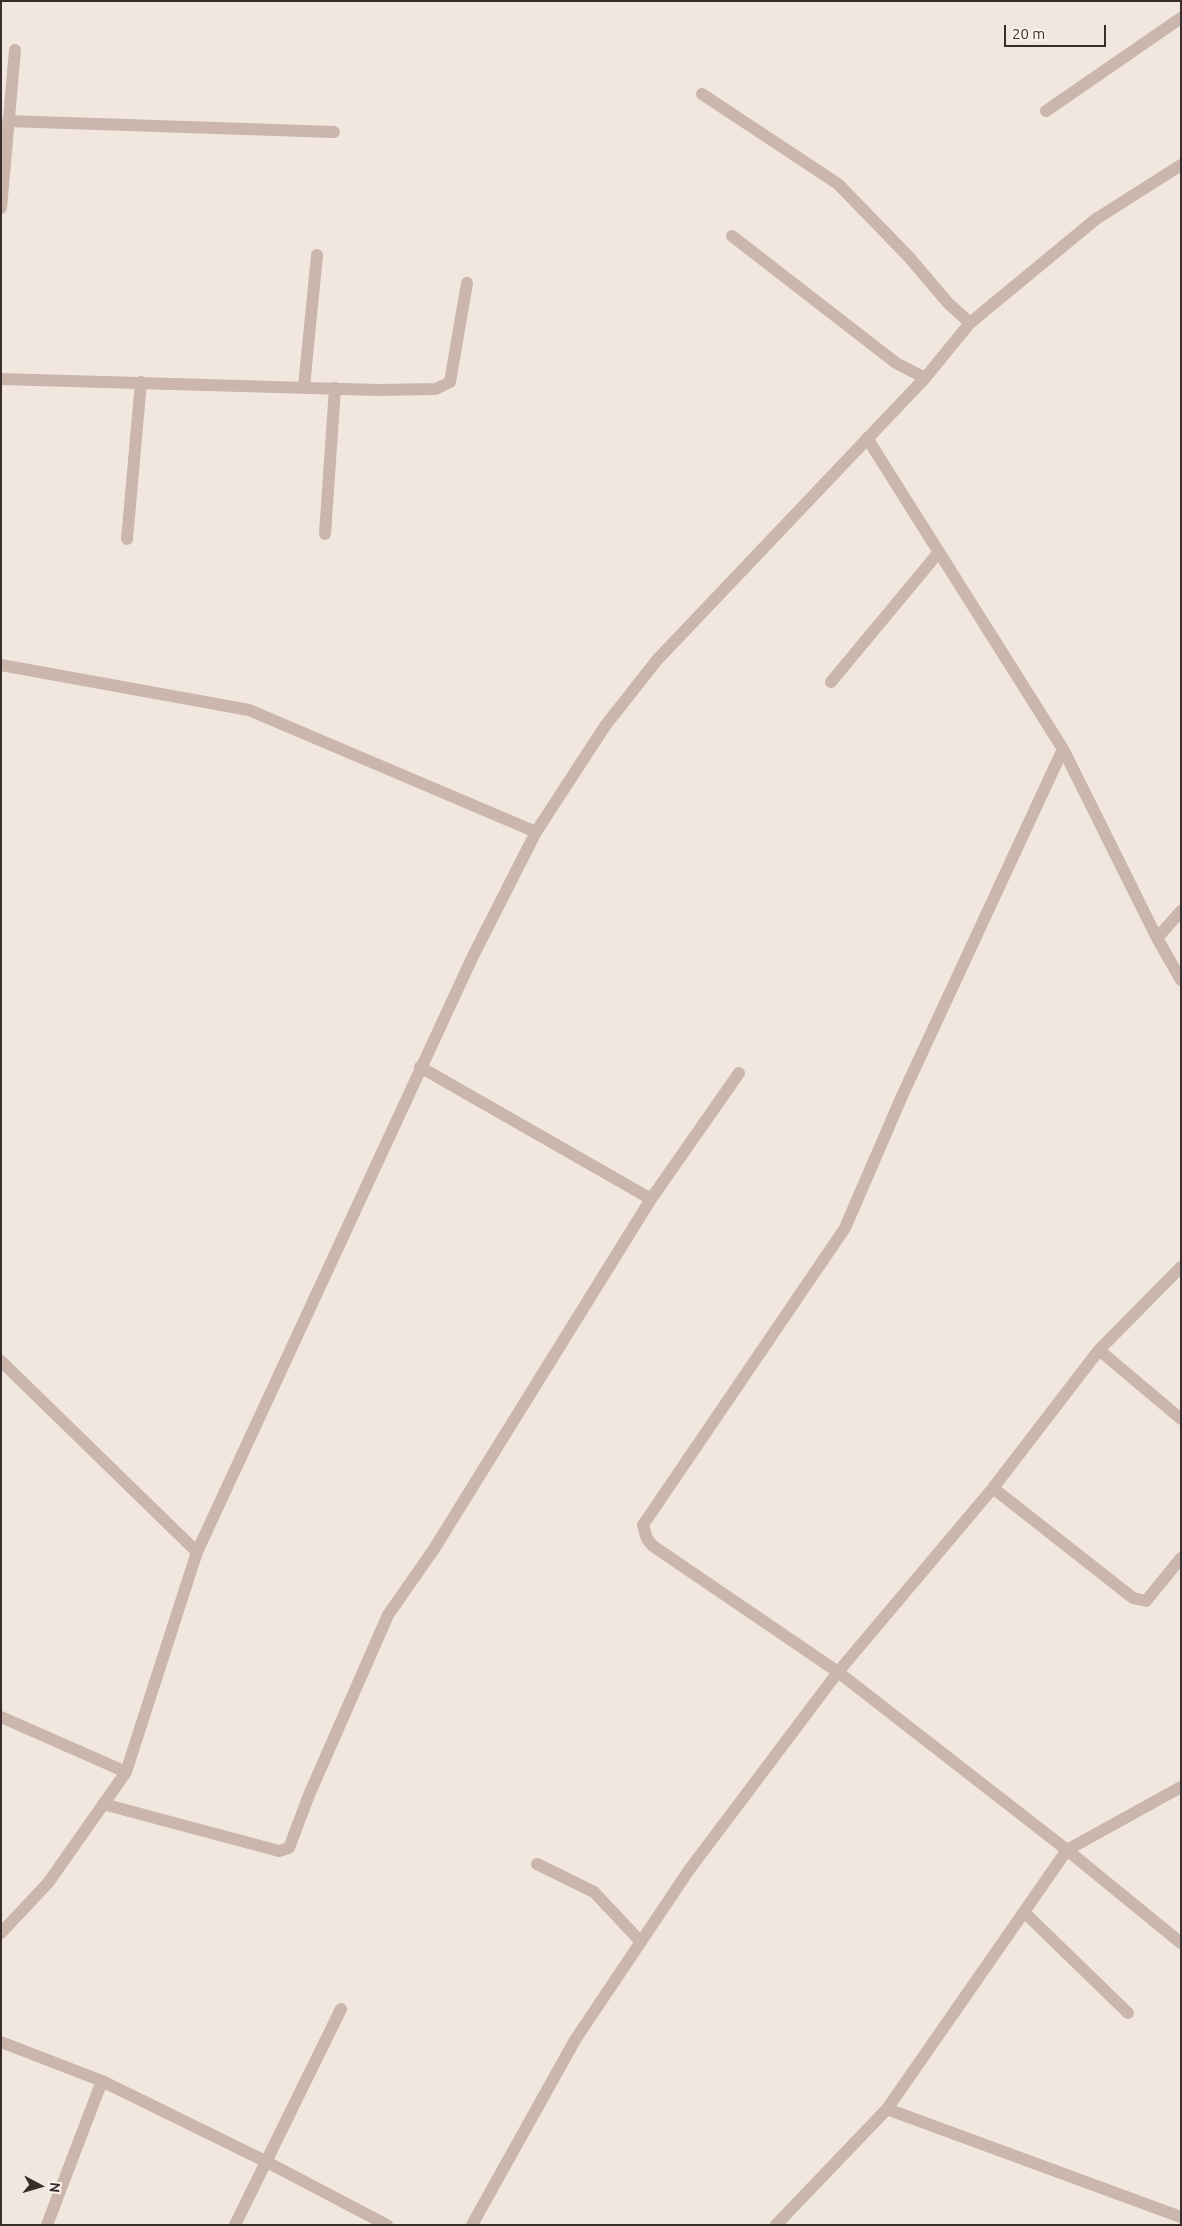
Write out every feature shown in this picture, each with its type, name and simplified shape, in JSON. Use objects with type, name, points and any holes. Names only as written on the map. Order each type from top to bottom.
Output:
[{"type":"street","points":[[1046,111],[1181,18]]},
{"type":"street","points":[[1,208],[15,50]]},
{"type":"street","points":[[702,94],[838,184],[908,256],[948,303],[970,323]]},
{"type":"street","points":[[8,121],[334,132]]},
{"type":"street","points":[[1,1933],[48,1883],[126,1772],[197,1552],[473,956],[536,832],[605,726],[657,660],[925,378],[970,323],[1096,219],[1181,165]]},
{"type":"street","points":[[732,236],[896,363],[925,378]]},
{"type":"street","points":[[304,388],[317,255]]},
{"type":"street","points":[[1,379],[378,390],[436,389],[450,382],[467,283]]},
{"type":"street","points":[[127,539],[141,382]]},
{"type":"street","points":[[325,534],[334,388]]},
{"type":"street","points":[[867,438],[1063,750],[1157,938],[1181,980]]},
{"type":"street","points":[[831,682],[939,552]]},
{"type":"street","points":[[1,665],[249,710],[536,832]]},
{"type":"street","points":[[1063,750],[902,1096],[845,1228],[643,1525],[647,1539],[653,1546],[838,1672],[1067,1850],[1181,1942]]},
{"type":"street","points":[[1157,938],[1181,911]]},
{"type":"street","points":[[420,1067],[651,1199]]},
{"type":"street","points":[[103,1804],[279,1851],[289,1848],[309,1795],[388,1615],[434,1549],[651,1199],[739,1073]]},
{"type":"street","points":[[472,2225],[575,2040],[689,1870],[838,1672],[992,1488],[1099,1350],[1181,1267]]},
{"type":"street","points":[[1099,1350],[1181,1418]]},
{"type":"street","points":[[1,1361],[197,1552]]},
{"type":"street","points":[[992,1488],[1133,1598],[1146,1601],[1181,1558]]},
{"type":"street","points":[[1,1717],[126,1772]]},
{"type":"street","points":[[776,2225],[887,2109],[1067,1850],[1181,1787]]},
{"type":"street","points":[[537,1864],[594,1892],[641,1942]]},
{"type":"street","points":[[1024,1912],[1128,2013]]},
{"type":"street","points":[[235,2225],[341,2009]]},
{"type":"street","points":[[1,2042],[102,2081],[265,2161],[387,2225]]},
{"type":"street","points":[[47,2225],[102,2081]]},
{"type":"street","points":[[887,2109],[1181,2217]]}]
